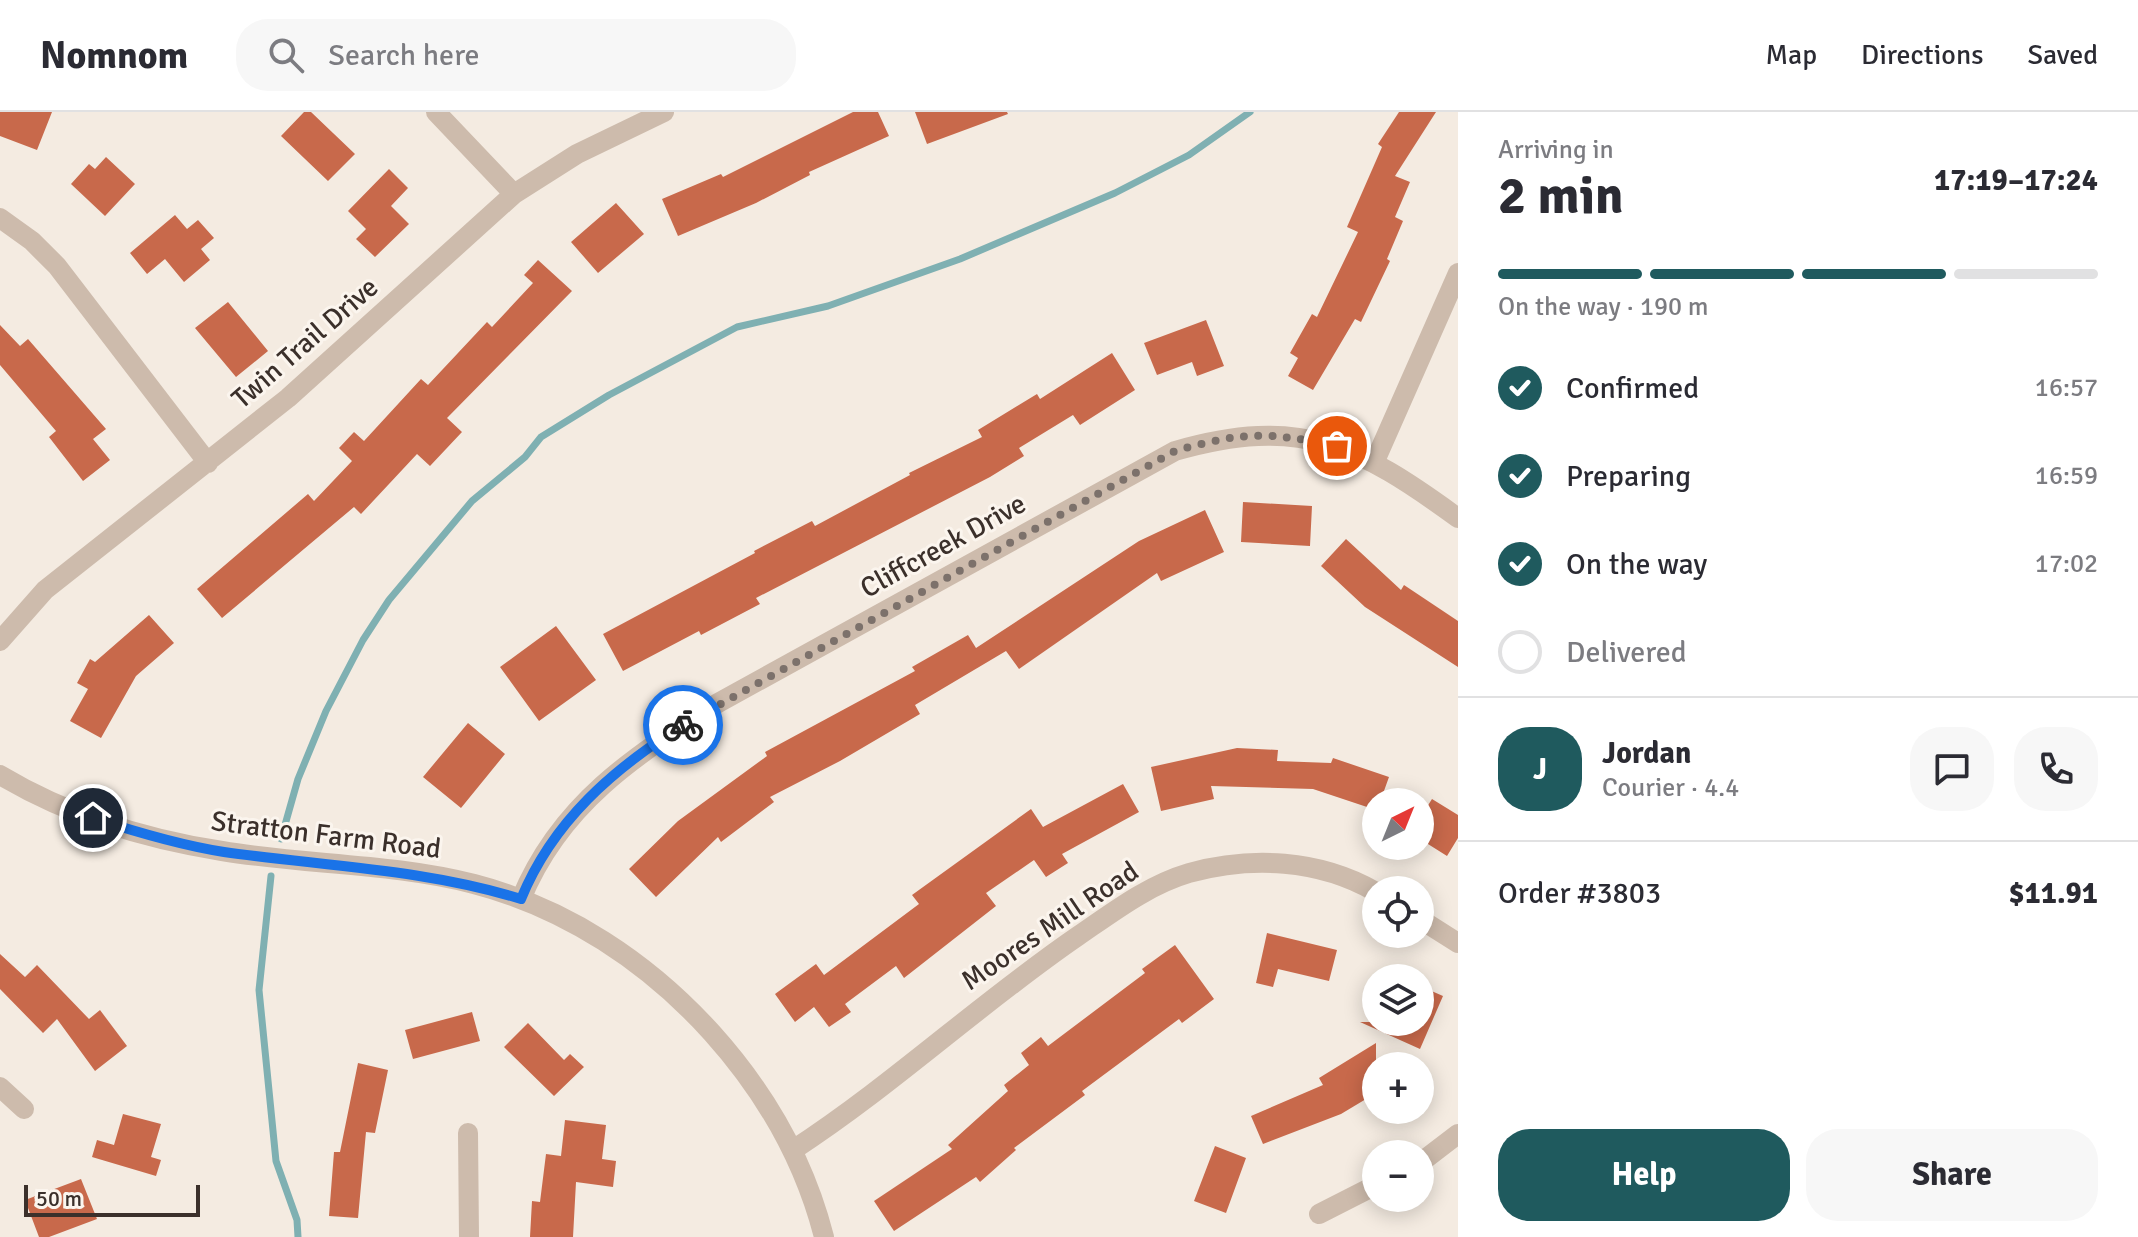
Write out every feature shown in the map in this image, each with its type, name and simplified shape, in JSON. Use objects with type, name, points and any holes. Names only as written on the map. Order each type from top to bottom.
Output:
[{"type":"street","points":[[436,112],[514,194]]},
{"type":"street","name":"Twin Trail Drive","points":[[0,641],[45,590],[288,398],[514,194],[577,154],[664,112]]},
{"type":"street","points":[[0,218],[32,241],[57,266],[208,463]]},
{"type":"street","points":[[1375,461],[1458,273]]},
{"type":"street","name":"Cliffcreek Drive","points":[[521,899],[534,867],[556,831],[582,802],[653,744],[718,703],[1175,451],[1223,437],[1276,434],[1337,446],[1375,461],[1458,518]]},
{"type":"street","name":"Stratton Farm Road","points":[[0,775],[52,802],[154,838],[223,852],[425,874],[521,899],[561,916],[605,941],[660,981],[740,1064],[793,1150],[824,1237]]},
{"type":"street","name":"Moores Mill Road","points":[[793,1150],[889,1082],[1008,983],[1139,895],[1169,880],[1230,864],[1267,862],[1308,866],[1362,885]]},
{"type":"street","points":[[1434,928],[1458,943]]},
{"type":"street","points":[[0,1087],[24,1109]]},
{"type":"street","points":[[468,1133],[469,1237]]},
{"type":"street","points":[[1434,1152],[1458,1134]]},
{"type":"street","points":[[1319,1214],[1362,1192]]},
{"type":"building","points":[[0,112],[52,112],[37,150],[0,136]]},
{"type":"building","points":[[304,112],[311,112],[355,154],[328,181],[281,136]]},
{"type":"building","points":[[853,112],[878,112],[889,136],[809,172],[810,175],[756,203],[678,236],[662,199],[721,174],[723,177]]},
{"type":"building","points":[[915,112],[1007,112],[1008,114],[927,144]]},
{"type":"building","points":[[1399,112],[1436,112],[1395,176],[1410,182],[1395,217],[1403,221],[1387,259],[1390,261],[1361,322],[1355,319],[1313,390],[1288,376],[1298,358],[1290,353],[1312,314],[1317,317],[1358,232],[1347,227],[1382,147],[1378,144]]},
{"type":"building","points":[[106,157],[135,184],[105,216],[71,184],[89,164],[95,169]]},
{"type":"building","points":[[389,169],[408,188],[391,206],[409,224],[375,257],[356,239],[366,229],[348,211]]},
{"type":"building","points":[[616,203],[644,234],[598,273],[571,242]]},
{"type":"building","points":[[175,215],[187,229],[198,220],[214,238],[201,249],[210,260],[184,282],[165,259],[147,274],[130,253]]},
{"type":"building","points":[[538,260],[572,291],[447,418],[462,432],[430,466],[417,454],[361,514],[354,507],[222,618],[197,589],[308,494],[314,501],[352,461],[339,448],[354,432],[364,441],[421,379],[428,385],[487,322],[492,327],[533,283],[524,275]]},
{"type":"building","points":[[228,302],[268,351],[236,377],[195,328]]},
{"type":"building","points":[[1206,320],[1224,366],[1197,376],[1192,362],[1157,375],[1144,343]]},
{"type":"building","points":[[0,325],[20,346],[28,339],[106,429],[93,439],[110,460],[83,481],[49,437],[56,431],[0,365]]},
{"type":"building","points":[[1112,353],[1135,390],[1080,425],[1073,415],[1019,448],[1024,456],[990,477],[756,598],[760,604],[701,635],[699,631],[623,671],[603,634],[754,551],[812,521],[815,526],[909,473],[982,437],[978,430],[1037,394],[1040,399]]},
{"type":"building","points":[[1243,502],[1312,506],[1310,546],[1241,542]]},
{"type":"building","points":[[1205,510],[1224,552],[1161,581],[1157,573],[1019,669],[1006,651],[915,705],[920,714],[770,797],[774,802],[721,842],[718,837],[656,897],[629,869],[678,821],[767,756],[765,752],[915,671],[912,667],[968,635],[976,648],[1139,541]]},
{"type":"building","points":[[1346,539],[1401,590],[1404,585],[1458,621],[1458,667],[1365,607],[1321,566]]},
{"type":"building","points":[[149,615],[174,643],[136,676],[101,738],[70,721],[88,689],[77,683],[90,659],[95,662]]},
{"type":"building","points":[[556,626],[596,680],[539,721],[500,667]]},
{"type":"building","points":[[468,723],[505,754],[461,808],[423,777]]},
{"type":"building","points":[[1237,748],[1278,750],[1277,761],[1331,763],[1333,758],[1389,777],[1385,788],[1362,788],[1362,805],[1313,789],[1211,786],[1214,799],[1161,811],[1151,767]]},
{"type":"building","points":[[1123,784],[1139,812],[1062,854],[1068,863],[1046,877],[1034,860],[986,893],[996,906],[904,978],[896,966],[845,1004],[851,1012],[829,1027],[814,1007],[795,1022],[775,994],[816,964],[824,975],[919,904],[912,895],[1031,809],[1043,827]]},
{"type":"building","points":[[1434,800],[1458,815],[1458,838],[1447,856],[1434,848]]},
{"type":"building","points":[[1267,933],[1337,950],[1329,981],[1278,969],[1273,987],[1256,983]]},
{"type":"building","points":[[1175,945],[1214,999],[1182,1023],[1179,1019],[1082,1091],[1085,1095],[1014,1148],[1016,1150],[980,1182],[976,1177],[894,1231],[874,1201],[952,1149],[948,1145],[1008,1091],[1004,1085],[1029,1065],[1021,1053],[1041,1037],[1048,1046],[1145,973],[1142,969]]},
{"type":"building","points":[[0,954],[25,977],[37,965],[89,1019],[100,1010],[127,1046],[95,1071],[57,1019],[43,1033],[0,989]]},
{"type":"building","points":[[1434,992],[1443,996],[1434,1017]]},
{"type":"building","points":[[472,1012],[480,1041],[413,1059],[405,1030]]},
{"type":"building","points":[[528,1023],[564,1060],[570,1054],[584,1067],[554,1096],[504,1047]]},
{"type":"building","points":[[1391,1036],[1426,1036],[1420,1049]]},
{"type":"building","points":[[1376,1043],[1376,1052],[1362,1052],[1362,1101],[1341,1114],[1263,1144],[1251,1116],[1323,1085],[1319,1078]]},
{"type":"building","points":[[358,1063],[388,1070],[375,1133],[366,1132],[358,1218],[329,1216],[334,1152],[340,1152]]},
{"type":"building","points":[[123,1114],[161,1124],[151,1157],[161,1160],[156,1176],[92,1157],[97,1140],[114,1145]]},
{"type":"building","points":[[565,1120],[606,1125],[602,1159],[616,1161],[613,1187],[576,1182],[573,1237],[530,1237],[532,1201],[540,1202],[546,1154],[561,1156]]},
{"type":"building","points":[[1215,1146],[1246,1158],[1226,1213],[1194,1201]]},
{"type":"building","points":[[81,1179],[97,1219],[49,1237],[39,1237],[25,1200]]},
{"type":"waterway","points":[[281,839],[298,779],[326,711],[363,640],[389,600],[472,501],[525,457],[541,437],[609,395],[737,327],[828,306],[960,259],[1115,193],[1189,155],[1250,112]]},
{"type":"waterway","points":[[271,876],[259,990],[276,1161],[297,1220],[298,1237]]},
{"type":"way so far","points":[[683,725],[1175,451],[1223,437],[1249,434],[1276,434],[1337,446]]},
{"type":"route","points":[[93,818],[154,838],[223,852],[425,874],[473,884],[521,899],[534,867],[556,831],[582,802],[653,744],[683,725]]}]
